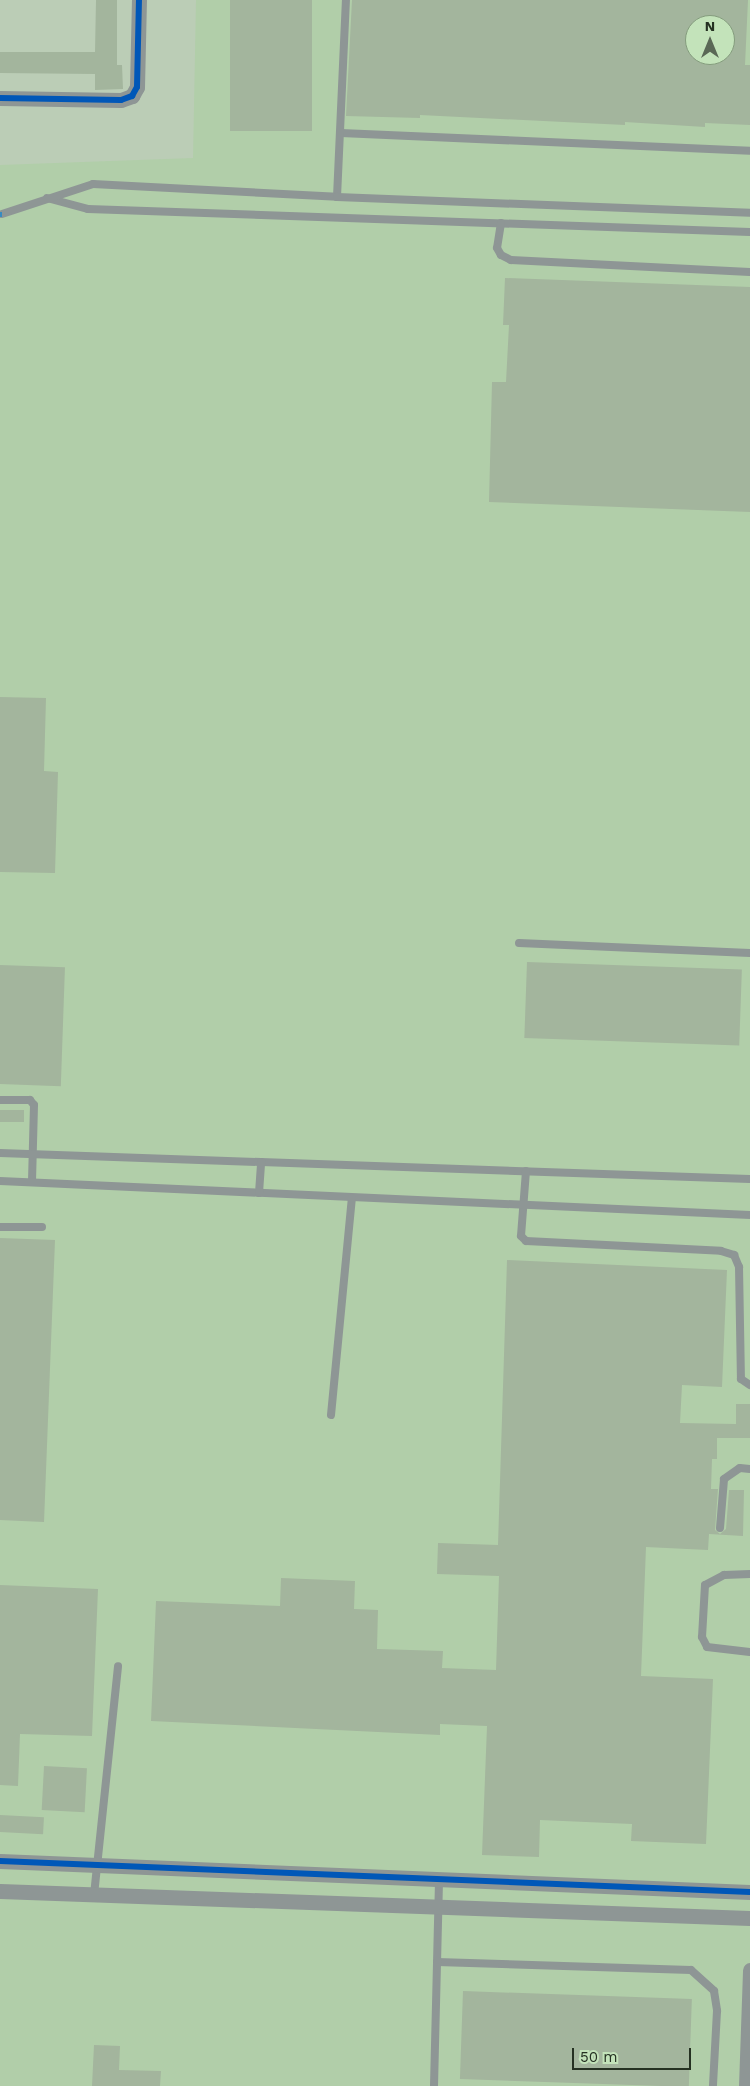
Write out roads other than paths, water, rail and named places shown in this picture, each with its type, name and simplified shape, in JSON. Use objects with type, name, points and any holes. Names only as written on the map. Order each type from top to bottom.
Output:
[{"type":"street","points":[[0,98],[121,100],[132,96],[137,87],[139,0]]},
{"type":"street","points":[[0,1861],[97,1863],[750,1892]]},
{"type":"street","points":[[0,1891],[439,1905],[750,1918]]},
{"type":"street","points":[[746,2086],[750,1970]]},
{"type":"lane","points":[[337,197],[346,0]]},
{"type":"lane","points":[[341,133],[750,151]]},
{"type":"lane","points":[[2,214],[93,184],[337,197],[750,213]]},
{"type":"lane","points":[[47,198],[88,209],[750,232]]},
{"type":"lane","points":[[500,223],[497,248],[511,260],[750,272]]},
{"type":"lane","points":[[519,943],[750,953]]},
{"type":"lane","points":[[0,1100],[30,1100],[34,1105],[35,1154],[32,1182]]},
{"type":"lane","points":[[0,1153],[750,1179]]},
{"type":"lane","points":[[259,1193],[261,1162]]},
{"type":"lane","points":[[526,1171],[525,1206],[521,1236],[526,1241],[721,1251],[734,1255],[739,1267],[741,1379],[750,1385]]},
{"type":"lane","points":[[0,1181],[750,1215]]},
{"type":"lane","points":[[331,1415],[352,1198]]},
{"type":"lane","points":[[0,1227],[42,1227]]},
{"type":"lane","points":[[720,1528],[724,1479],[740,1468],[750,1469]]},
{"type":"lane","points":[[750,1574],[724,1575],[705,1585],[702,1637],[707,1648],[750,1652]]},
{"type":"lane","points":[[94,1895],[118,1666]]},
{"type":"lane","points":[[434,2086],[439,1878]]},
{"type":"lane","points":[[438,1962],[691,1970],[714,1991],[716,2011],[713,2086]]}]
